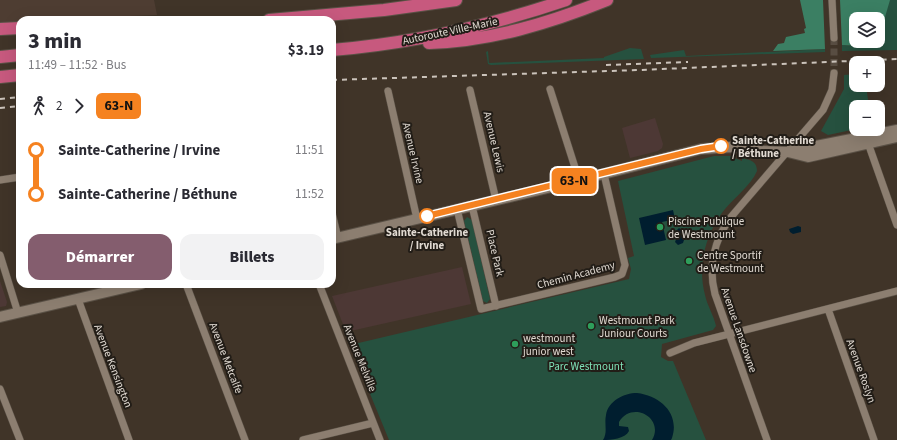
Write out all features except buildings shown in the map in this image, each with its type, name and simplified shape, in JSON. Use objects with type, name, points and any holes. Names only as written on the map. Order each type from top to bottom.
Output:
[{"type":"highway","points":[[315,16],[384,10],[456,0]]},
{"type":"highway","name":"Autoroute Ville-Marie","points":[[336,50],[384,45],[475,27],[566,0]]},
{"type":"highway","points":[[384,45],[463,41],[498,35],[548,21],[607,0]]},
{"type":"highway","points":[[0,29],[16,28]]},
{"type":"highway","points":[[0,57],[16,56]]},
{"type":"highway","points":[[0,77],[16,75]]},
{"type":"main road","points":[[788,152],[897,130]]},
{"type":"main road","points":[[336,238],[711,147],[727,146],[760,151],[788,152],[811,156],[897,137]]},
{"type":"main road","points":[[0,317],[124,288]]},
{"type":"street","points":[[832,0],[834,38]]},
{"type":"street","name":"Avenue Lansdowne","points":[[767,440],[728,334],[712,284],[712,263],[717,243],[731,217],[823,110],[832,90],[834,73]]},
{"type":"street","points":[[550,88],[579,180]]},
{"type":"street","name":"Avenue Lewis","points":[[470,90],[496,200]]},
{"type":"street","name":"Avenue Irvine","points":[[388,92],[417,219]]},
{"type":"street","points":[[868,143],[897,225]]},
{"type":"street","name":"Chemin Academy","points":[[457,209],[481,309],[496,306],[621,275],[625,270],[625,265],[604,174]]},
{"type":"street","points":[[0,180],[16,178]]},
{"type":"street","name":"Place Park","points":[[472,206],[496,306]]},
{"type":"street","points":[[0,255],[18,313]]},
{"type":"street","name":"Avenue Metcalfe","points":[[188,288],[245,440]]},
{"type":"street","name":"Avenue Melville","points":[[321,288],[380,440]]},
{"type":"street","points":[[670,353],[689,344],[897,291]]},
{"type":"street","name":"Avenue Kensington","points":[[78,299],[129,440]]},
{"type":"street","name":"Avenue Roslyn","points":[[828,309],[874,440]]},
{"type":"street","points":[[0,389],[20,440]]},
{"type":"street","points":[[303,440],[373,422]]},
{"type":"shaded area","points":[[0,0],[154,0],[157,15],[16,16],[16,22],[0,23]]},
{"type":"shaded area","points":[[655,118],[663,144],[662,148],[658,151],[630,158],[622,128]]},
{"type":"shaded area","points":[[462,267],[471,304],[346,332],[332,296]]},
{"type":"shaded area","points":[[0,281],[7,302],[6,306],[0,307]]},
{"type":"green space","points":[[800,0],[823,0],[825,49],[773,51],[778,44],[784,43],[786,37],[805,33],[804,29],[806,28]]},
{"type":"green space","points":[[840,0],[890,0],[885,17],[885,12],[849,12],[849,45],[842,45]]},
{"type":"green space","points":[[889,0],[897,0],[897,50],[842,51],[842,45],[849,45],[849,48],[885,48],[885,14]]},
{"type":"green space","points":[[630,48],[641,49],[644,59],[491,65],[488,64],[486,52],[488,51],[489,63],[604,58]]},
{"type":"green space","points":[[825,49],[825,52],[651,58],[650,55],[684,50],[686,56]]},
{"type":"green space","points":[[844,75],[849,75],[849,92],[867,92],[868,100],[849,100],[849,130],[828,135],[821,131],[844,89]]},
{"type":"green space","name":"Parc Westmount","points":[[714,156],[730,156],[742,161],[742,158],[750,160],[756,165],[757,171],[751,181],[718,218],[708,238],[705,249],[702,272],[703,284],[706,299],[716,326],[713,330],[662,344],[661,357],[668,361],[673,361],[706,440],[389,440],[350,345],[629,279],[631,269],[628,258],[634,256],[618,181]]},
{"type":"green space","points":[[467,217],[472,220],[490,299],[487,303],[483,301],[464,221]]},
{"type":"water","points":[[673,210],[675,219],[662,222],[666,240],[645,245],[639,218]]},
{"type":"water","points":[[798,226],[801,227],[801,232],[793,234],[790,232],[789,229]]},
{"type":"water","points":[[679,228],[683,231],[685,237],[683,243],[678,245],[675,242],[677,237],[675,232]]},
{"type":"water","points":[[637,393],[654,398],[661,402],[671,414],[674,429],[671,440],[652,440],[655,432],[651,419],[645,414],[631,412],[619,422],[619,426],[628,427],[629,431],[627,434],[610,440],[603,440],[607,410],[613,402],[622,396]]},
{"type":"tunnel","points":[[834,38],[834,73]]},
{"type":"railway","points":[[336,80],[639,70],[897,59]]},
{"type":"railway","points":[[606,65],[688,62]]},
{"type":"railway","points":[[0,99],[16,97]]},
{"type":"railway","points":[[0,108],[16,106]]},
{"type":"bus line","name":"63-N","points":[[427,216],[536,191],[675,155],[721,146]]},
{"type":"place","name":"Sainte-Catherine / Béthune","points":[[721,146]]},
{"type":"place","name":"Sainte-Catherine / Irvine","points":[[427,216]]},
{"type":"place","name":"Piscine Publique de Westmount","points":[[660,227]]},
{"type":"place","name":"Centre Sportif de Westmount","points":[[689,261]]},
{"type":"place","name":"Westmount Park Juniour Courts","points":[[591,326]]},
{"type":"place","name":"westmount junior west","points":[[515,344]]}]
